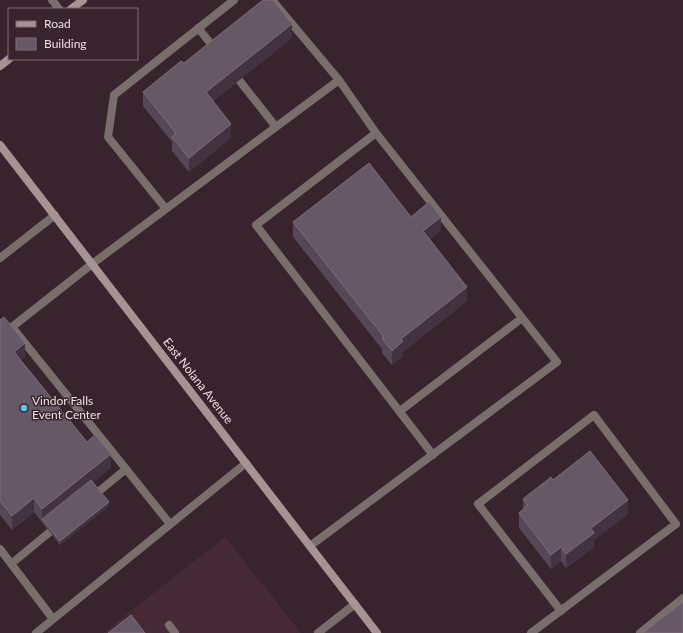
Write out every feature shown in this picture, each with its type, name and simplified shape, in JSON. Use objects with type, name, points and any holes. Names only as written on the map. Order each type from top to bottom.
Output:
[{"type":"main road","points":[[72,8],[83,0]]},
{"type":"main road","points":[[0,66],[8,60]]},
{"type":"main road","name":"East Nolana Avenue","points":[[0,145],[377,633]]},
{"type":"lane","points":[[52,0],[58,8]]},
{"type":"lane","points":[[166,209],[108,137],[114,95],[234,0]]},
{"type":"lane","points":[[272,0],[339,80],[376,133],[557,362],[310,546]]},
{"type":"lane","points":[[198,28],[216,51]]},
{"type":"lane","points":[[239,80],[276,127]]},
{"type":"lane","points":[[170,524],[9,326],[339,80]]},
{"type":"lane","points":[[376,133],[256,225],[433,455]]},
{"type":"lane","points":[[0,258],[55,215]]},
{"type":"lane","points":[[400,411],[522,318]]},
{"type":"lane","points":[[532,633],[676,524],[594,415],[478,504],[561,611]]},
{"type":"lane","points":[[36,633],[246,463]]},
{"type":"lane","points":[[84,504],[126,469]]},
{"type":"lane","points":[[11,564],[66,519]]},
{"type":"lane","points":[[0,549],[53,619]]},
{"type":"lane","points":[[640,633],[683,598]]},
{"type":"lane","points":[[318,633],[355,604]]},
{"type":"lane","points":[[169,625],[175,633]]},
{"type":"shaded area","points":[[225,537],[301,633],[103,633]]},
{"type":"building","points":[[263,0],[273,0],[292,24],[206,92],[231,124],[189,158],[172,137],[176,133],[143,92],[181,61],[184,63]]},
{"type":"building","points":[[369,163],[411,217],[429,202],[441,217],[423,231],[467,287],[401,339],[403,341],[392,351],[382,338],[384,337],[293,222]]},
{"type":"building","name":"Vindor Falls Event Center","points":[[4,317],[25,343],[14,352],[87,442],[95,435],[111,454],[42,509],[34,498],[12,516],[0,501],[0,320]]},
{"type":"building","points":[[590,451],[628,500],[591,528],[594,533],[566,554],[561,547],[551,555],[519,513],[528,505],[523,499],[551,477],[553,480]]},
{"type":"building","points":[[91,480],[109,502],[60,541],[42,519]]},
{"type":"building","points":[[683,602],[683,633],[643,633]]},
{"type":"building","points":[[131,615],[145,633],[108,633]]},
{"type":"place","name":"Vindor Falls Event Center","points":[[24,408]]}]
